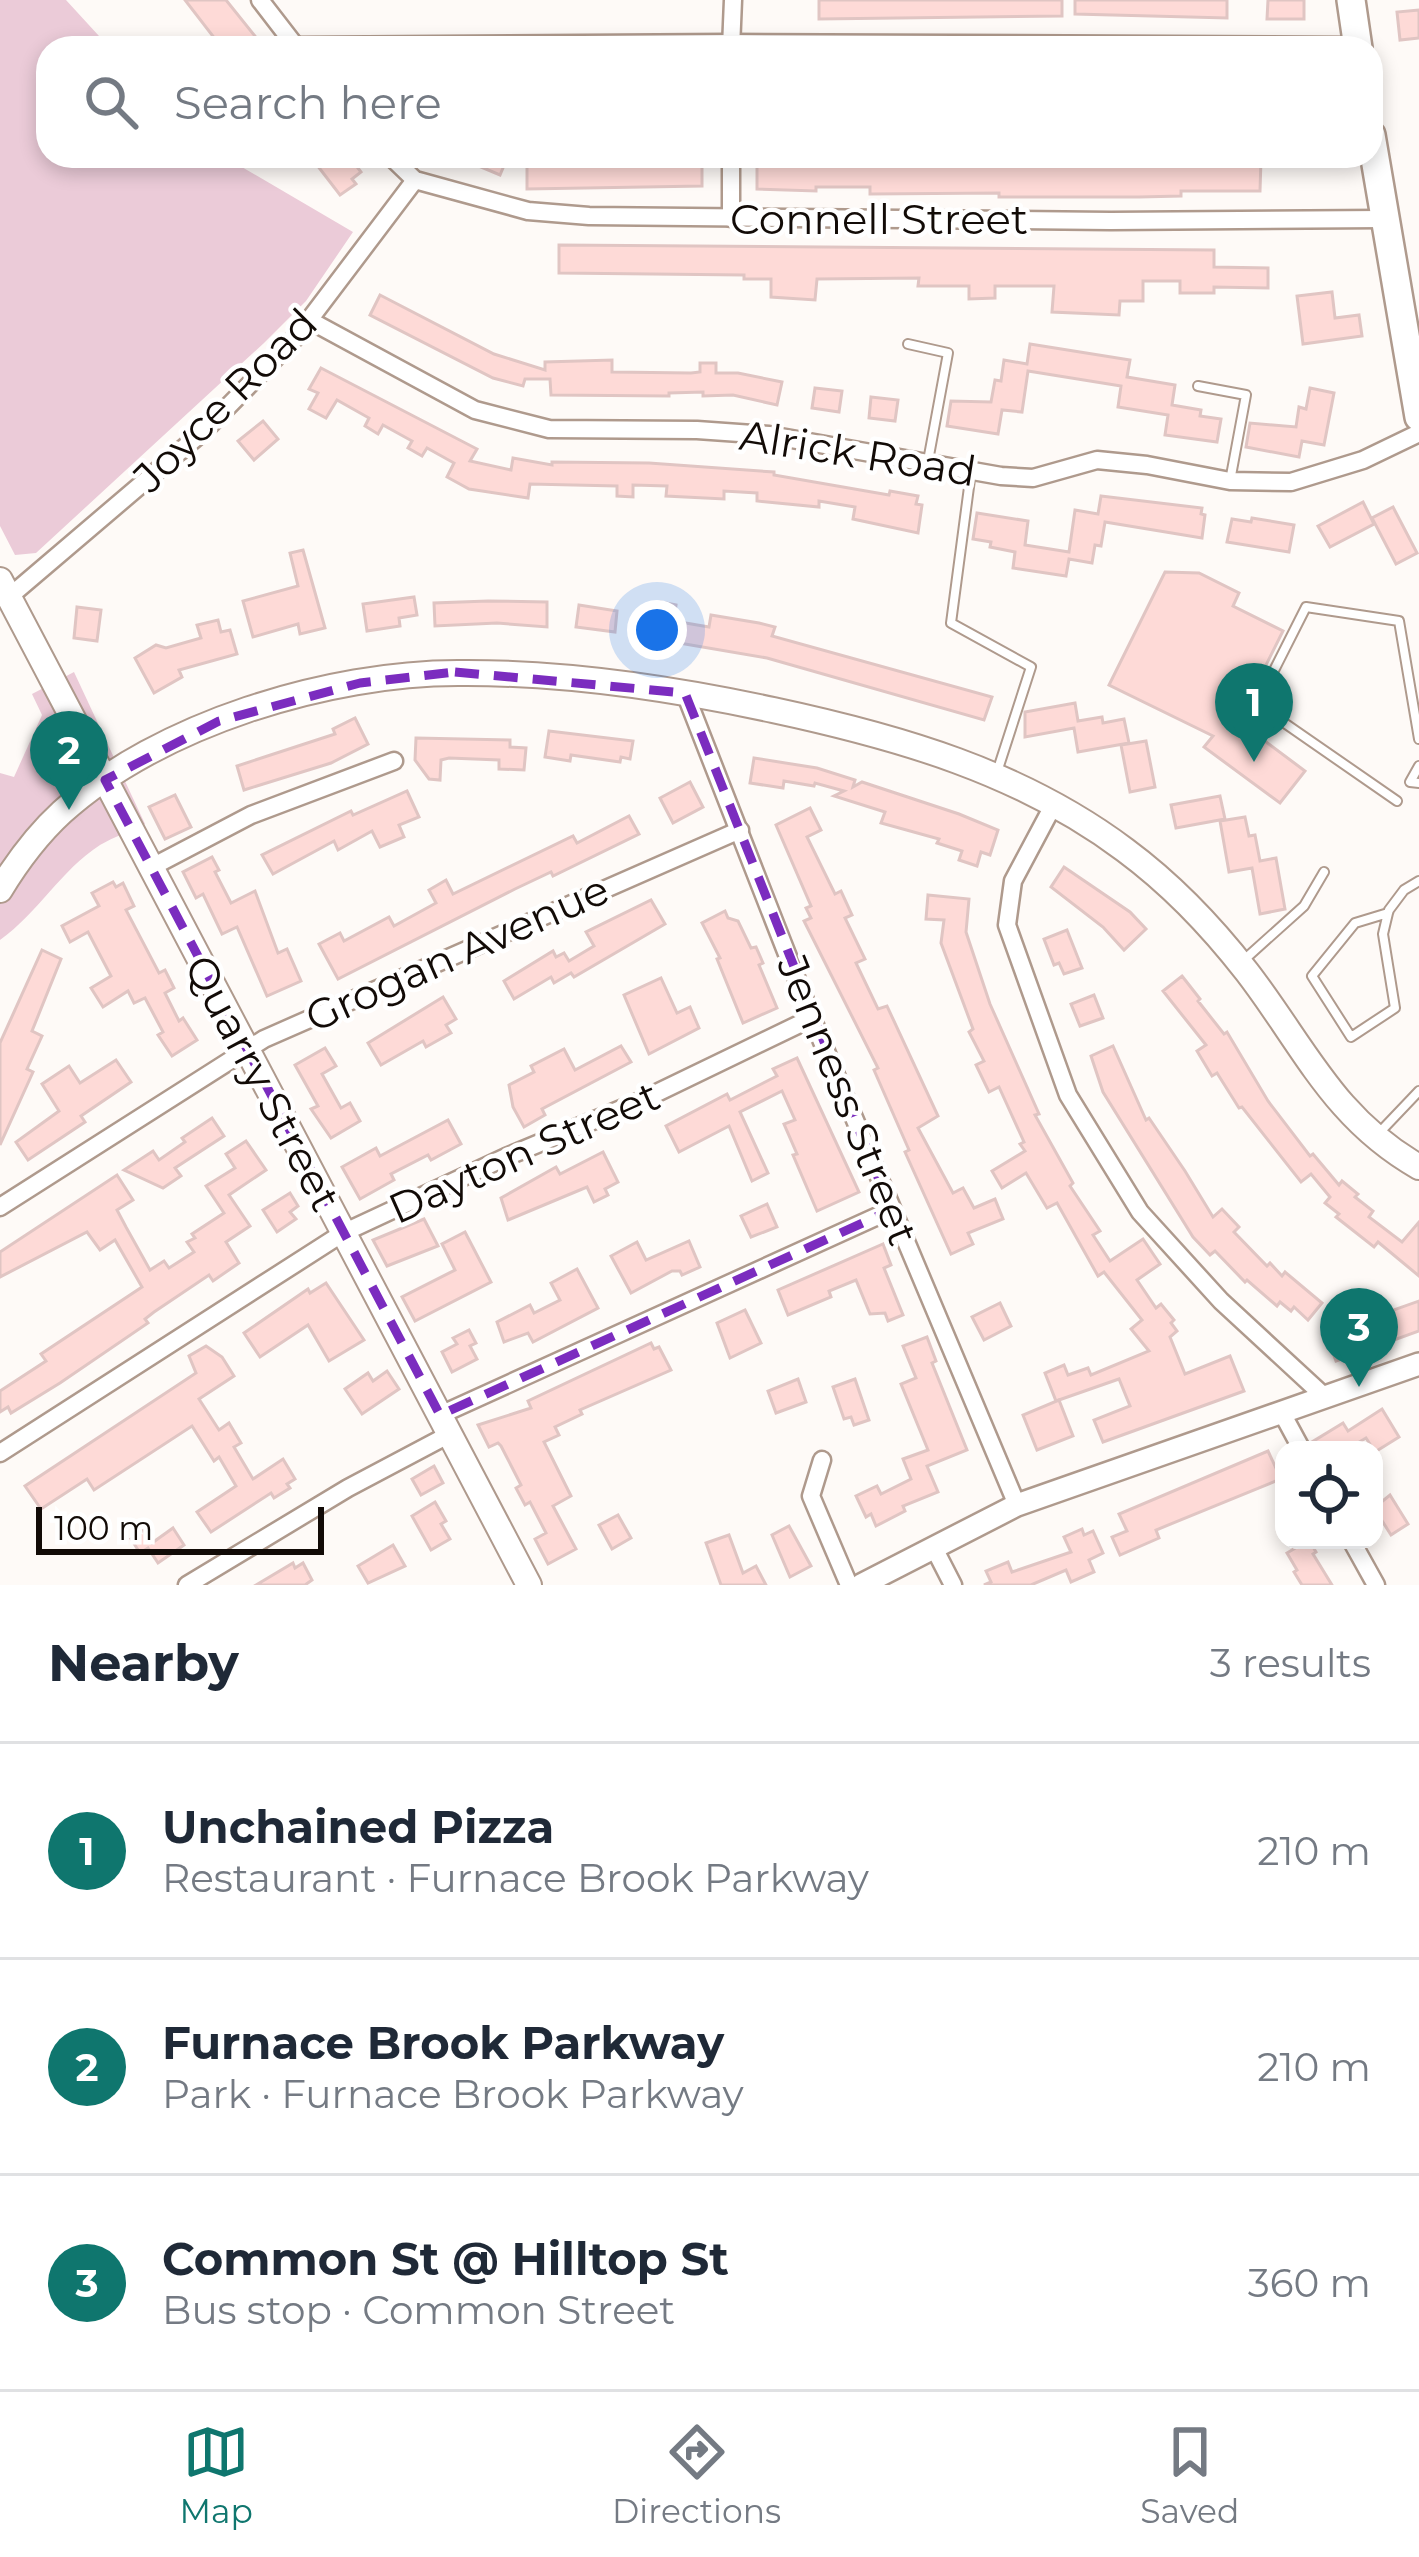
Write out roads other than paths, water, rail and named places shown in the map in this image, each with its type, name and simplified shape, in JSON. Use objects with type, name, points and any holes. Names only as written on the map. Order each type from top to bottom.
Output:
[{"type":"main road","points":[[1351,0],[1356,36]]},
{"type":"main road","points":[[1376,168],[1414,367],[1419,417]]},
{"type":"main road","name":"Quarry Street","points":[[4,588],[529,1585]]},
{"type":"main road","points":[[0,890],[49,825],[105,780],[163,746],[275,701],[360,683],[454,672],[553,677],[685,693],[916,745],[996,775],[1054,804],[1126,850],[1198,914],[1240,964],[1328,1090],[1375,1137],[1419,1167]]},
{"type":"street","points":[[260,0],[288,36]]},
{"type":"street","points":[[731,36],[733,0]]},
{"type":"street","name":"Connell Street","points":[[402,168],[415,180],[528,211],[731,218],[1383,219]]},
{"type":"street","points":[[731,168],[731,218]]},
{"type":"street","name":"Joyce Road","points":[[4,588],[206,430],[309,320],[415,180]]},
{"type":"street","name":"Alrick Road","points":[[309,320],[475,410],[549,429],[769,434],[1033,478],[1097,460],[1230,481],[1291,482],[1363,460],[1419,433]]},
{"type":"street","name":"Jenness Street","points":[[685,693],[812,1018],[1017,1505]]},
{"type":"street","points":[[150,868],[250,814],[394,761]]},
{"type":"street","points":[[1054,804],[1013,881],[1007,925],[1068,1095],[1140,1212],[1221,1301],[1326,1398]]},
{"type":"street","name":"Grogan Avenue","points":[[0,1207],[244,1049],[740,830]]},
{"type":"street","name":"Dayton Street","points":[[0,1453],[343,1233],[638,1102],[812,1018]]},
{"type":"street","points":[[188,1585],[445,1425],[891,1210]]},
{"type":"street","points":[[860,1585],[1017,1505],[1419,1364]]},
{"type":"street","points":[[1282,1413],[1297,1441]]},
{"type":"street","points":[[822,1460],[811,1496],[849,1585]]},
{"type":"street","points":[[933,1546],[953,1585]]},
{"type":"street","points":[[1356,1549],[1376,1585]]},
{"type":"lane","points":[[908,344],[948,352],[928,463]]},
{"type":"lane","points":[[1198,386],[1246,394],[1230,481]]},
{"type":"lane","points":[[971,471],[951,623],[1031,667],[996,775]]},
{"type":"lane","points":[[1397,801],[1257,704],[1306,607],[1399,621],[1419,739]]},
{"type":"lane","points":[[1419,766],[1410,782],[1419,784]]},
{"type":"lane","points":[[1240,964],[1304,906],[1324,872]]},
{"type":"lane","points":[[1388,913],[1355,922],[1312,976],[1352,1037],[1395,1009],[1383,934],[1388,913],[1404,890],[1419,880]]},
{"type":"lane","points":[[1375,1137],[1419,1091]]},
{"type":"place","name":"Unchained Pizza","points":[[1254,762]]},
{"type":"place","name":"Furnace Brook Parkway","points":[[69,810]]},
{"type":"place","name":"Common St @ Hilltop St","points":[[1359,1387]]}]
